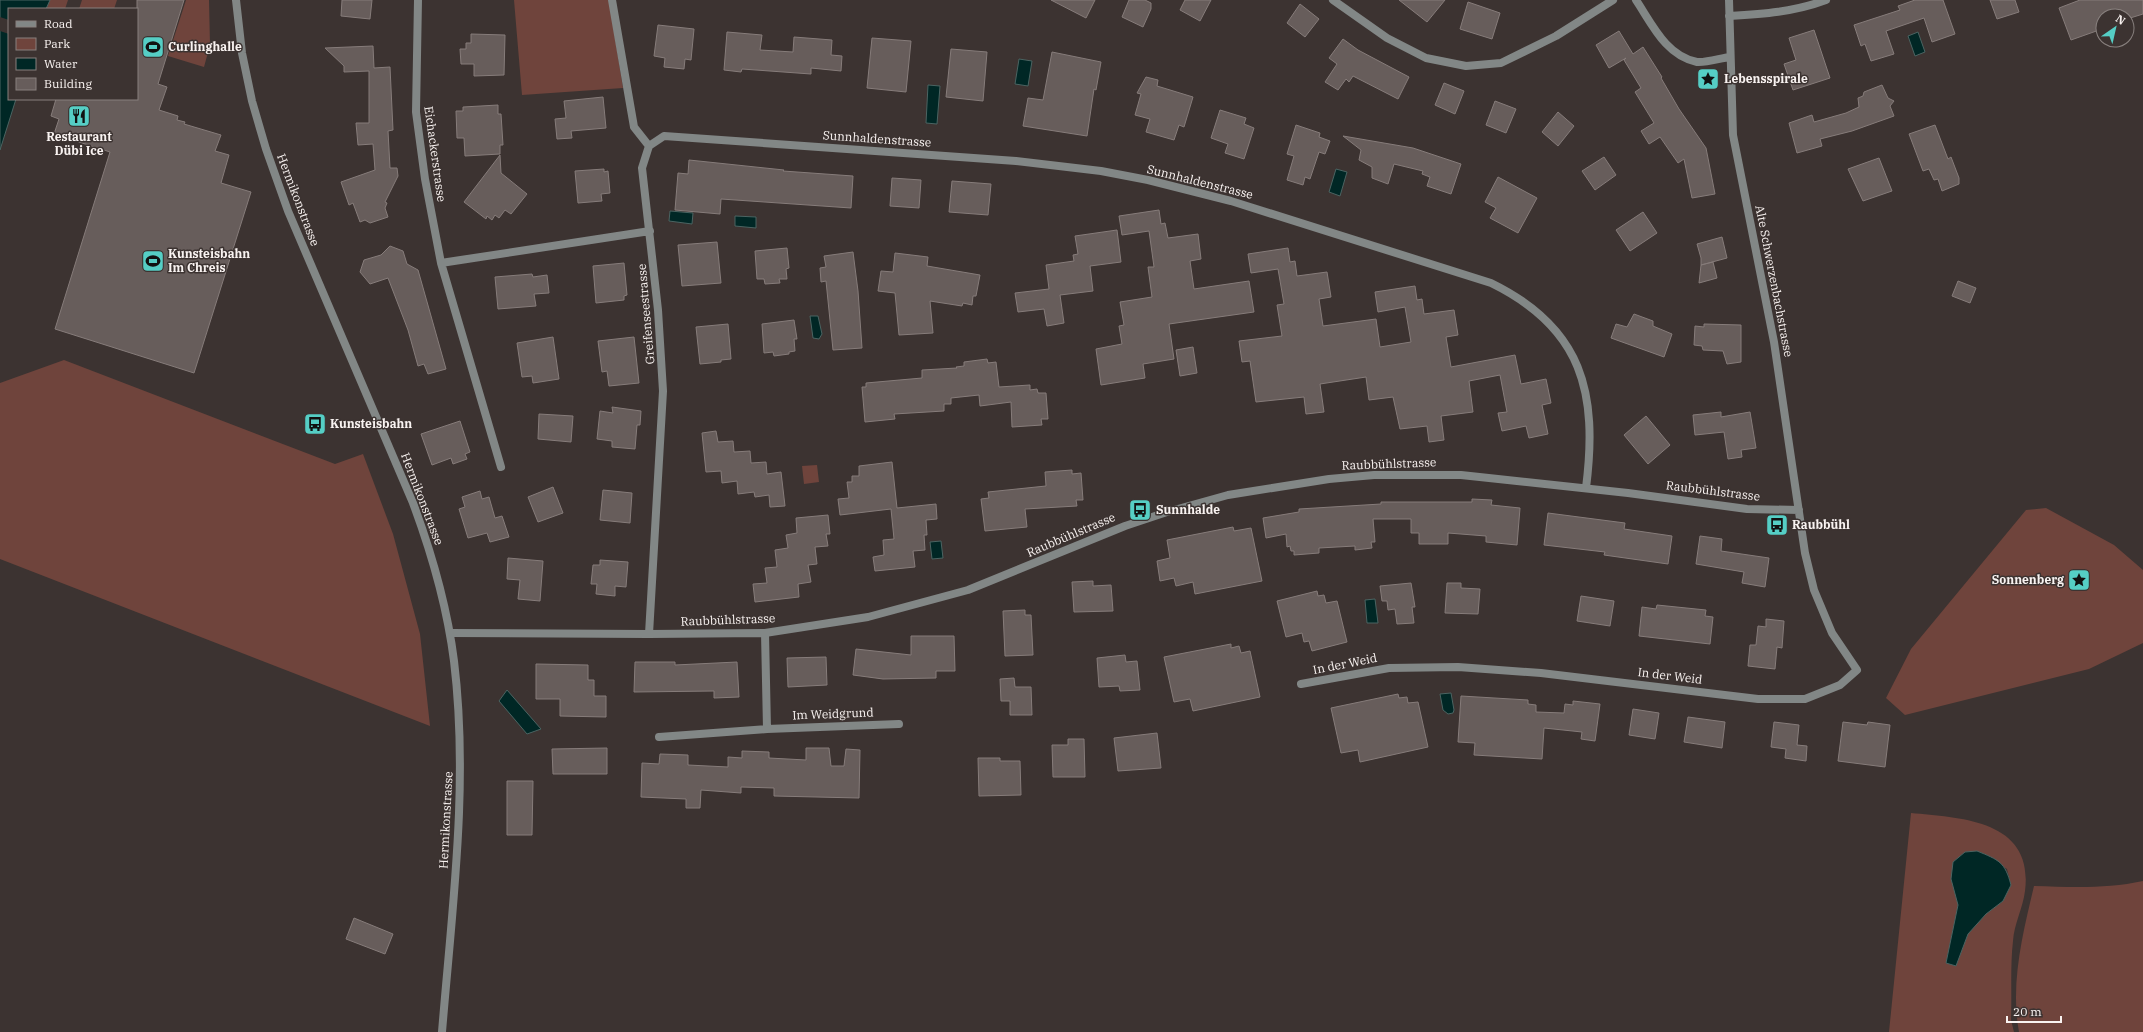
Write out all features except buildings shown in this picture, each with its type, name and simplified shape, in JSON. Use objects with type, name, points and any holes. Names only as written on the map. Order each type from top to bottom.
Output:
[{"type":"street","name":"Hermikonstrasse","points":[[236,0],[242,53],[252,101],[266,149],[288,211],[428,544],[450,633],[458,697],[461,780],[442,1032]]},
{"type":"street","name":"Eichackerstrasse","points":[[418,0],[416,112],[424,179],[441,263],[501,467]]},
{"type":"street","points":[[612,0],[634,127],[649,146]]},
{"type":"street","points":[[1334,0],[1387,38],[1426,58],[1466,66],[1501,63],[1556,36],[1613,0]]},
{"type":"street","points":[[1636,0],[1666,45],[1674,52],[1698,62],[1730,56]]},
{"type":"street","name":"Alte Schwerzenbachstrasse","points":[[1729,0],[1733,135],[1774,342],[1799,510]]},
{"type":"street","points":[[1729,16],[1773,14],[1794,10],[1826,0]]},
{"type":"street","name":"Sunnhaldenstrasse","points":[[649,146],[664,136],[1016,161],[1101,171],[1163,184],[1231,201],[1491,283],[1526,303],[1548,322],[1567,347],[1578,367],[1585,387],[1591,429],[1586,488]]},
{"type":"street","name":"Greifenseestrasse","points":[[649,146],[642,168],[658,310],[664,391],[649,634]]},
{"type":"street","points":[[441,263],[650,231]]},
{"type":"street","name":"Raubbühlstrasse","points":[[450,633],[765,633],[868,617],[968,590],[1130,524],[1228,495],[1281,485],[1330,479],[1418,474],[1498,478],[1746,509],[1799,510]]},
{"type":"street","name":"In der Weid","points":[[1301,684],[1389,668],[1458,667],[1541,673],[1758,699],[1805,699],[1840,685],[1857,670],[1832,632],[1814,590],[1804,554],[1799,510]]},
{"type":"street","points":[[765,633],[767,729]]},
{"type":"street","name":"Im Weidgrund","points":[[659,737],[767,729],[899,724]]},
{"type":"green space","points":[[50,0],[68,0],[65,8],[46,8]]},
{"type":"green space","points":[[82,0],[117,0],[114,8],[79,8]]},
{"type":"green space","points":[[186,0],[209,0],[210,45],[204,67],[168,56]]},
{"type":"green space","points":[[514,0],[609,0],[623,88],[522,95]]},
{"type":"green space","points":[[64,360],[335,464],[363,454],[393,534],[420,634],[430,726],[0,559],[0,383]]},
{"type":"green space","points":[[817,465],[819,482],[804,484],[802,466]]},
{"type":"green space","points":[[2046,508],[2114,545],[2143,570],[2143,643],[2089,669],[1905,715],[1886,698],[1911,649],[2026,510]]},
{"type":"green space","points":[[1911,813],[1952,817],[1972,821],[1990,827],[2006,836],[2018,850],[2025,867],[2025,891],[2015,928],[2012,951],[2011,1020],[2014,1032],[1889,1032]],"holes":[[[1977,851],[2007,869],[2011,885],[2003,901],[1986,914],[1968,934],[1956,966],[1946,963],[1958,905],[1953,862],[1965,852]]]},
{"type":"green space","points":[[2143,881],[2143,1032],[2019,1032],[2016,995],[2017,977],[2022,940],[2034,886],[2102,886],[2129,884]]},
{"type":"water","points":[[0,0],[50,0],[46,8],[8,8],[8,100],[16,100],[0,150]]},
{"type":"water","points":[[1918,32],[1925,52],[1915,56],[1908,36]]},
{"type":"water","points":[[1019,59],[1032,61],[1028,86],[1015,84]]},
{"type":"water","points":[[928,85],[940,86],[937,124],[926,123]]},
{"type":"water","points":[[1336,169],[1347,172],[1340,196],[1329,192]]},
{"type":"water","points":[[670,211],[693,213],[692,224],[669,221]]},
{"type":"water","points":[[735,216],[756,217],[756,228],[735,226]]},
{"type":"water","points":[[810,316],[818,316],[822,334],[819,339],[813,338]]},
{"type":"water","points":[[941,541],[943,558],[932,559],[930,542]]},
{"type":"water","points":[[1375,599],[1378,623],[1367,623],[1365,600]]},
{"type":"water","points":[[507,690],[541,729],[527,734],[499,701]]},
{"type":"water","points":[[1451,693],[1454,710],[1453,713],[1448,714],[1443,710],[1440,694]]},
{"type":"water","points":[[1977,851],[2000,863],[2009,877],[2011,885],[2003,901],[1986,914],[1968,934],[1956,966],[1946,963],[1958,905],[1951,879],[1953,862],[1965,852]]},
{"type":"pier","points":[[0,17],[8,20],[8,34],[0,31]]},
{"type":"place","name":"Curlinghalle","points":[[153,47]]},
{"type":"place","name":"Lebensspirale","points":[[1708,79]]},
{"type":"place","name":"Restaurant Dübi Ice","points":[[79,116]]},
{"type":"place","name":"Kunsteisbahn Im Chreis","points":[[153,261]]},
{"type":"place","name":"Kunsteisbahn","points":[[315,424]]},
{"type":"place","name":"Sunnhalde","points":[[1140,510]]},
{"type":"place","name":"Raubbühl","points":[[1777,525]]},
{"type":"place","name":"Sonnenberg","points":[[2079,580]]}]
